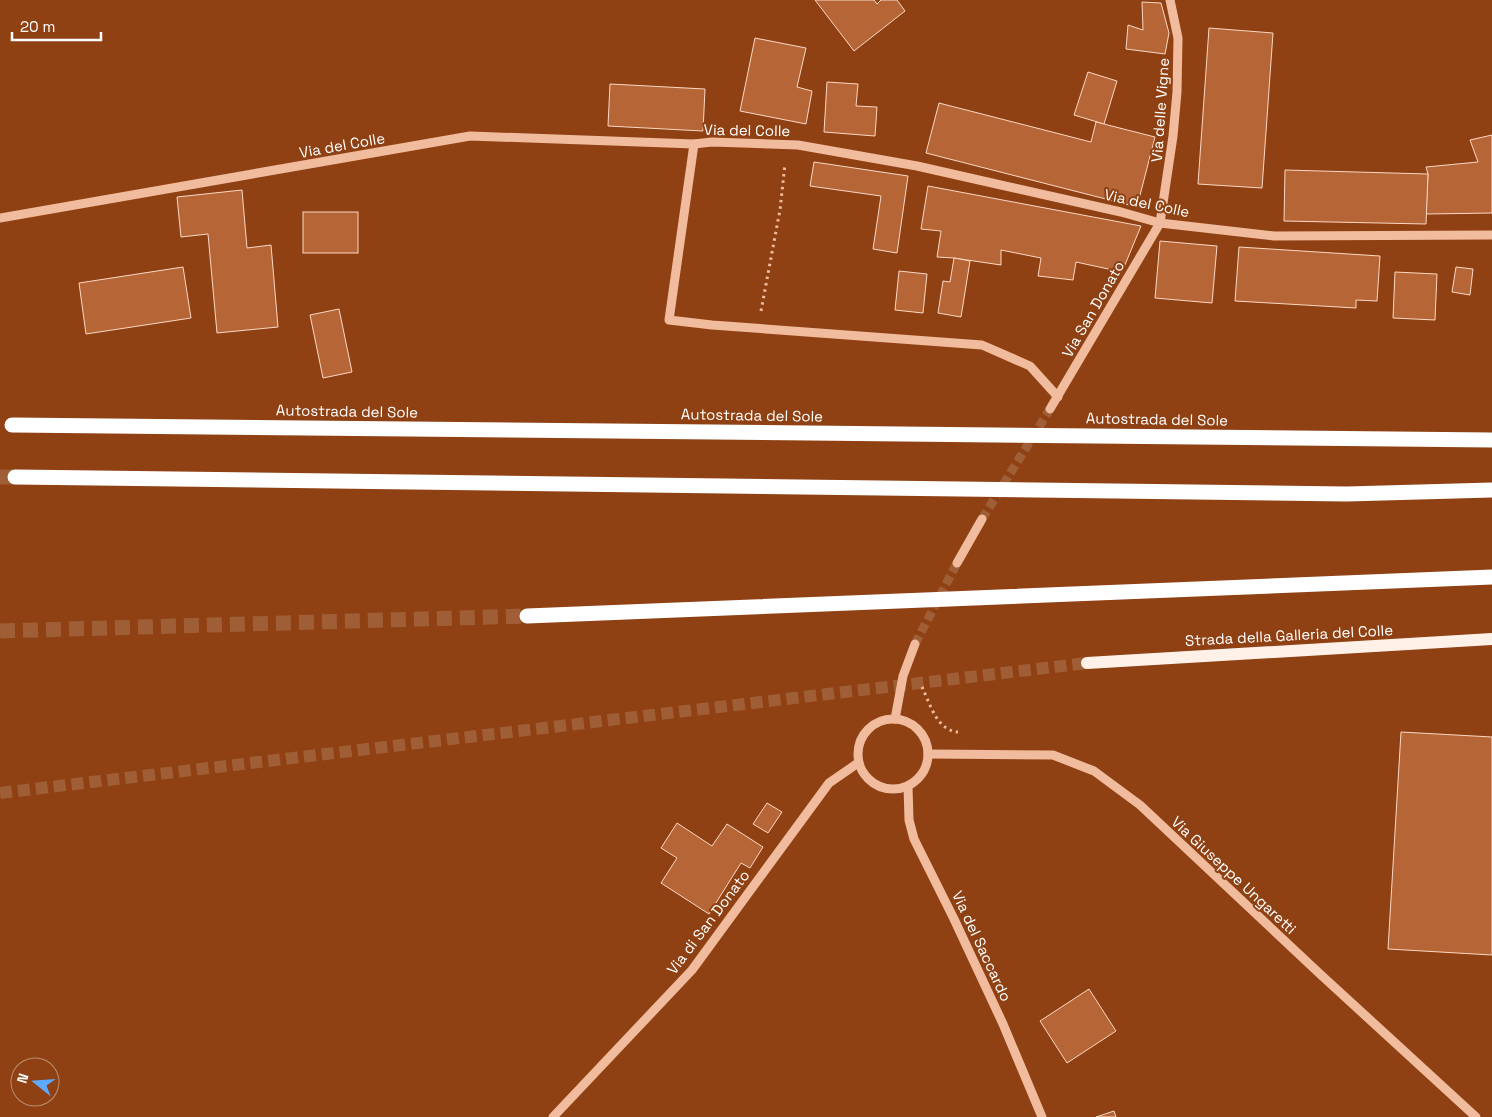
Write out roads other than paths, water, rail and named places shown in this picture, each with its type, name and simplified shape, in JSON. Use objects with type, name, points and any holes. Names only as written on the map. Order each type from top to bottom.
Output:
[{"type":"highway","name":"Autostrada del Sole","points":[[12,425],[1492,440]]},
{"type":"highway","points":[[15,477],[1347,494],[1492,490]]},
{"type":"highway","points":[[527,616],[1492,577]]},
{"type":"main road","name":"Strada della Galleria del Colle","points":[[1087,663],[1492,639]]},
{"type":"street","name":"Via delle Vigne","points":[[1160,223],[1173,136],[1177,92],[1178,38],[1170,0]]},
{"type":"street","name":"Via del Colle","points":[[0,218],[470,136],[694,144],[712,142],[798,145],[916,166],[1121,212],[1160,223],[1274,236],[1492,235]]},
{"type":"street","points":[[694,144],[669,320],[712,325],[982,345],[1030,366],[1058,397]]},
{"type":"street","name":"Via San Donato","points":[[1050,410],[1160,223]]},
{"type":"street","points":[[957,563],[982,519]]},
{"type":"street","points":[[895,719],[903,676],[915,644]]},
{"type":"street","points":[[895,719],[905,721],[914,726],[922,734],[928,754],[927,764],[923,773],[908,786],[899,789],[888,789],[878,786],[866,777],[858,763],[859,745],[864,734],[872,726],[883,720],[895,719]]},
{"type":"street","name":"Via Giuseppe Ungaretti","points":[[928,754],[1053,755],[1094,772],[1140,805],[1327,981],[1476,1117]]},
{"type":"street","name":"Via di San Donato","points":[[553,1117],[692,970],[829,783],[858,763]]},
{"type":"street","name":"Via del Saccardo","points":[[908,786],[909,820],[914,839],[1003,1024],[1042,1117]]},
{"type":"tunnel","points":[[982,519],[1050,409]]},
{"type":"tunnel","points":[[0,477],[15,477]]},
{"type":"tunnel","points":[[915,644],[957,563]]},
{"type":"tunnel","points":[[0,631],[527,616]]},
{"type":"tunnel","points":[[0,793],[1087,663]]}]
